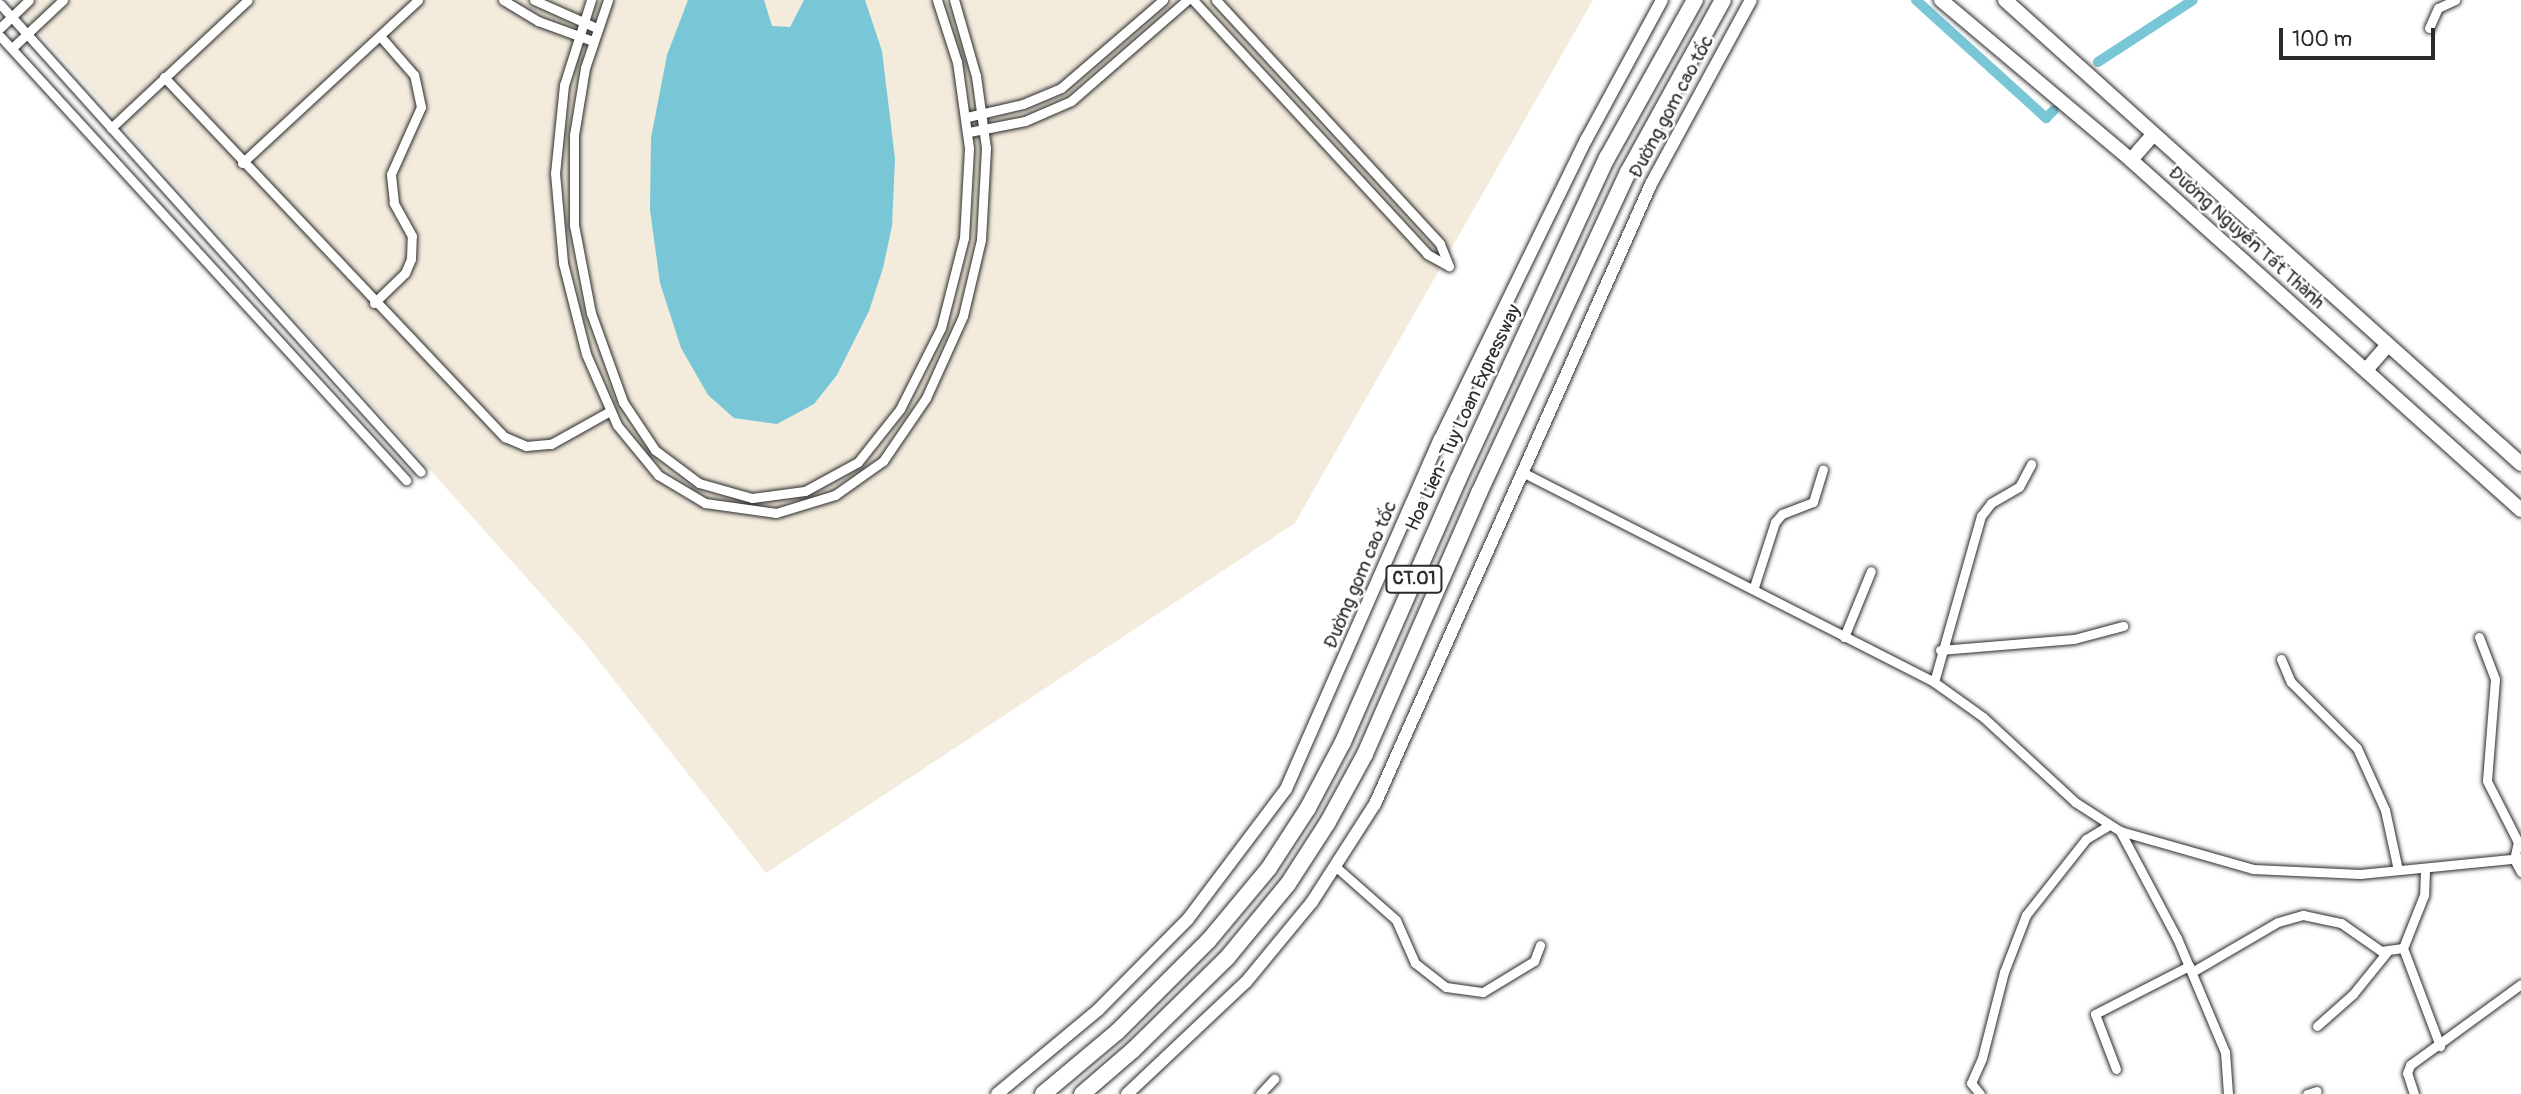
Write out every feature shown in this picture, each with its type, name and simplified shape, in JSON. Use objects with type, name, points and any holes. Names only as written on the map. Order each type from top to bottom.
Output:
[{"type":"highway","name":"Hoa Lien- Tuy Loan Expressway","points":[[1043,1094],[1117,1032],[1209,940],[1269,868],[1308,808],[1343,742],[1458,480],[1607,158],[1695,0]]},
{"type":"highway","name":"CT.01","points":[[1082,1094],[1133,1050],[1227,958],[1288,884],[1328,822],[1364,754],[1479,492],[1628,172],[1723,0]]},
{"type":"main road","name":"Đường gom cao tốc","points":[[997,1094],[1098,1010],[1188,919],[1286,789],[1440,439],[1586,140],[1662,0]]},
{"type":"main road","name":"Đường gom cao tốc","points":[[1127,1094],[1246,982],[1312,902],[1375,804],[1411,729],[1651,184],[1751,0]]},
{"type":"main road","name":"Đường Nguyễn Tất Thành","points":[[1941,0],[2131,160],[2521,510]]},
{"type":"main road","name":"Đường Nguyễn Tất Thành","points":[[2005,0],[2521,464]]},
{"type":"main road","points":[[2131,160],[2153,135]]},
{"type":"main road","points":[[2366,370],[2388,345]]},
{"type":"street","points":[[0,28],[29,0]]},
{"type":"street","points":[[12,48],[63,0]]},
{"type":"street","points":[[111,128],[248,0]]},
{"type":"street","points":[[242,163],[418,0]]},
{"type":"street","points":[[503,0],[593,41]]},
{"type":"street","points":[[534,0],[597,28]]},
{"type":"street","points":[[591,0],[577,36],[558,124],[556,202],[568,292],[610,411],[637,454],[669,484],[705,503],[741,512],[799,510],[860,481],[906,430],[950,350],[970,292],[981,240],[985,131],[984,114],[954,0]]},
{"type":"street","points":[[608,0],[593,41],[578,103],[572,195],[583,284],[600,344],[627,409],[655,450],[687,477],[743,497],[792,495],[847,471],[882,435],[935,344],[964,238],[969,132],[957,62],[937,0]]},
{"type":"street","points":[[967,117],[984,114],[1061,88],[1163,0]]},
{"type":"street","points":[[969,132],[985,131],[1037,117],[1080,95],[1187,0]]},
{"type":"street","points":[[1193,0],[1427,254],[1449,266],[1440,244],[1216,0]]},
{"type":"street","points":[[2429,29],[2438,8],[2455,0]]},
{"type":"street","points":[[0,4],[421,472]]},
{"type":"street","points":[[0,36],[406,480]]},
{"type":"street","points":[[374,303],[405,273],[411,259],[412,236],[394,202],[391,174],[421,107],[414,75],[380,36]]},
{"type":"street","points":[[164,77],[374,303],[511,442],[534,447],[551,444],[610,411]]},
{"type":"street","points":[[935,344],[950,350]]},
{"type":"street","points":[[1934,682],[1940,650],[1964,585],[1981,516],[1991,503],[2019,487],[2031,464]]},
{"type":"street","points":[[1754,587],[1775,522],[1783,514],[1812,502],[1823,469]]},
{"type":"street","points":[[1524,473],[1754,587],[1844,637],[1934,682],[1970,706],[2057,787],[2108,826],[2120,831],[2253,869],[2360,874],[2425,870],[2517,858]]},
{"type":"street","points":[[741,512],[743,497]]},
{"type":"street","points":[[1844,637],[1871,571]]},
{"type":"street","points":[[1940,650],[2074,639],[2123,626]]},
{"type":"street","points":[[2479,637],[2495,679],[2487,781],[2518,842],[2517,858],[2521,872]]},
{"type":"street","points":[[2281,659],[2291,682],[2357,748],[2385,810],[2398,870]]},
{"type":"street","points":[[1980,1094],[1971,1083],[1982,1058],[2004,972],[2026,915],[2070,856],[2086,839],[2108,826]]},
{"type":"street","points":[[2120,831],[2190,969],[2227,1060],[2228,1094]]},
{"type":"street","points":[[1335,866],[1396,920],[1415,963],[1446,987],[1483,992],[1534,961],[1540,945]]},
{"type":"street","points":[[2425,870],[2424,895],[2403,948],[2440,1046]]},
{"type":"street","points":[[2116,1069],[2095,1014],[2190,969],[2278,922],[2303,915],[2328,917],[2387,952]]},
{"type":"street","points":[[2316,1026],[2353,994],[2387,952],[2403,948]]},
{"type":"street","points":[[2414,1094],[2408,1068],[2521,984]]},
{"type":"street","points":[[1260,1094],[1274,1079]]},
{"type":"shaded area","points":[[10,0],[1593,0],[1295,523],[766,873],[584,642]]},
{"type":"water","points":[[688,0],[764,0],[772,26],[790,27],[804,0],[865,0],[882,51],[895,159],[892,226],[883,268],[869,311],[837,375],[814,404],[777,424],[734,418],[708,395],[681,348],[660,283],[650,210],[651,138],[667,55]]},
{"type":"waterway","points":[[1916,0],[2046,118],[2054,110]]},
{"type":"waterway","points":[[2098,62],[2193,0]]}]
